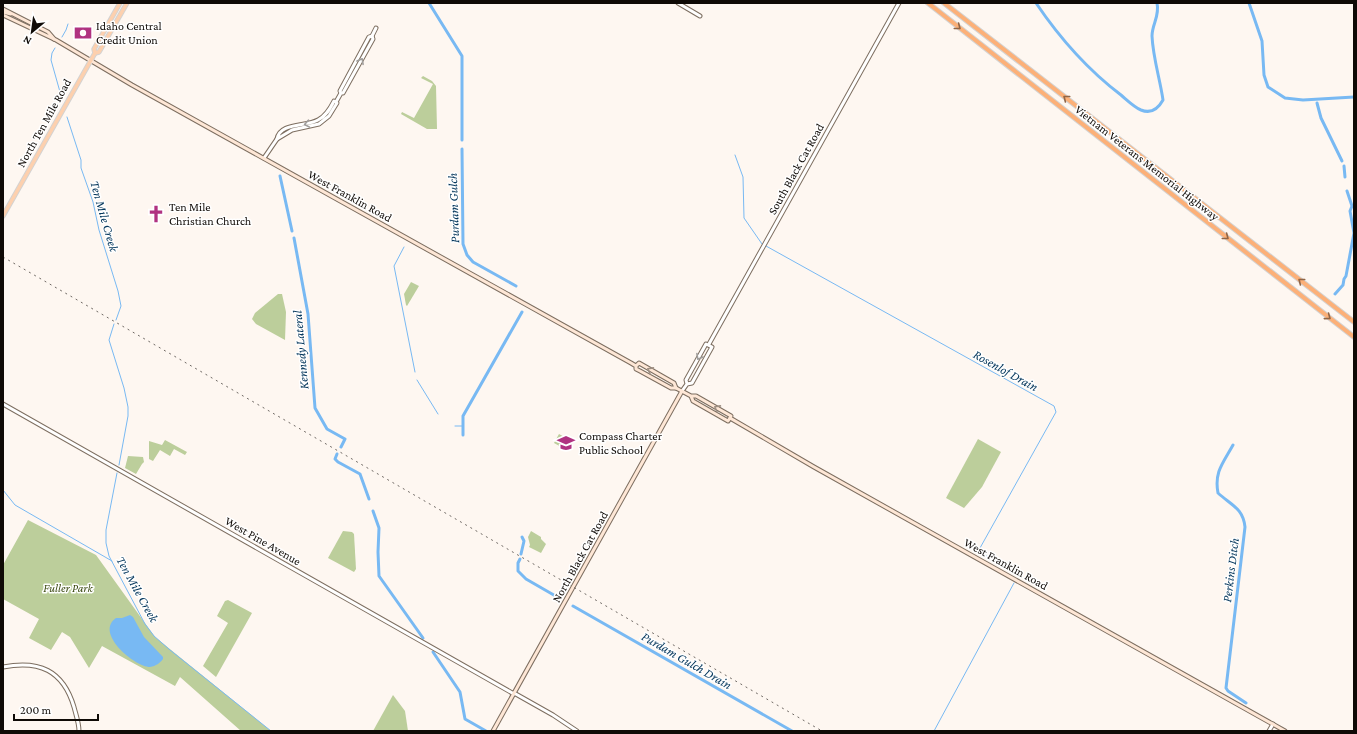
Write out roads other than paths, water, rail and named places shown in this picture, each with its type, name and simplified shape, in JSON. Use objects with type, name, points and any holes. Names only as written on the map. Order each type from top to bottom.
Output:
[{"type":"highway","name":"Vietnam Veterans Memorial Highway","points":[[928,3],[1354,337]]},
{"type":"highway","name":"Vietnam Veterans Memorial Highway","points":[[944,3],[1354,322]]},
{"type":"main road","points":[[120,3],[94,49],[95,53],[99,52],[127,3]]},
{"type":"main road","name":"West Franklin Road","points":[[3,9],[48,32],[56,40]]},
{"type":"main road","points":[[3,12],[8,14],[12,13]]},
{"type":"main road","name":"West Franklin Road","points":[[3,15],[56,40],[636,366],[636,369],[664,385],[671,388],[676,388],[691,396],[696,396],[730,416],[730,418],[814,467],[1285,731]]},
{"type":"main road","name":"North Ten Mile Road","points":[[3,216],[95,53]]},
{"type":"main road","name":"West Franklin Road","points":[[636,366],[639,363],[674,383],[676,388]]},
{"type":"main road","name":"North Black Cat Road","points":[[493,731],[682,392]]},
{"type":"main road","name":"West Franklin Road","points":[[691,396],[693,401],[728,421],[730,418]]},
{"type":"street","points":[[678,3],[700,16]]},
{"type":"street","name":"South Black Cat Road","points":[[682,392],[687,384],[686,380],[706,344],[709,344],[899,3]]},
{"type":"street","points":[[264,158],[280,133],[291,126],[313,123],[323,118],[334,101],[336,102],[341,93],[343,93],[373,39],[372,36],[376,28]]},
{"type":"street","name":"South Black Cat Road","points":[[687,384],[692,383],[712,347],[709,344]]},
{"type":"street","name":"West Pine Avenue","points":[[3,404],[553,715],[576,730]]},
{"type":"street","points":[[3,668],[18,665],[35,666],[45,669],[55,675],[64,685],[70,696],[78,722],[79,731]]},
{"type":"street","points":[[1269,731],[1273,724]]},
{"type":"water","points":[[130,615],[133,617],[144,637],[163,657],[163,659],[156,665],[150,667],[143,666],[127,655],[113,640],[110,632],[111,624],[116,618],[122,618]]},
{"type":"waterway","name":"Purdam Gulch","points":[[429,3],[462,56],[462,140]]},
{"type":"waterway","points":[[1036,3],[1064,40],[1097,75],[1133,105],[1145,111],[1154,110],[1163,100],[1152,36],[1157,16],[1157,3]]},
{"type":"waterway","points":[[1249,3],[1262,41],[1264,75],[1268,87],[1285,98],[1303,100],[1354,97]]},
{"type":"waterway","name":"Ten Mile Creek","points":[[62,37],[68,24]]},
{"type":"waterway","name":"Ten Mile Creek","points":[[55,48],[52,53],[51,60],[62,99]]},
{"type":"waterway","points":[[1317,103],[1321,118],[1342,161]]},
{"type":"waterway","name":"Ten Mile Creek","points":[[67,117],[81,160],[81,168],[93,202],[99,230],[118,291],[121,306],[116,320]]},
{"type":"waterway","name":"Purdam Gulch","points":[[462,149],[463,244],[467,255],[473,262],[516,286]]},
{"type":"waterway","name":"Rosenlof Drain","points":[[735,155],[743,177],[744,218],[762,244]]},
{"type":"waterway","points":[[1344,166],[1345,177]]},
{"type":"waterway","name":"Kennedy Lateral","points":[[280,176],[292,231]]},
{"type":"waterway","points":[[1335,294],[1343,285],[1346,276],[1354,233],[1350,211],[1352,206],[1347,191]]},
{"type":"waterway","name":"Kennedy Lateral","points":[[294,238],[308,314],[315,408],[327,429],[345,439],[341,447]]},
{"type":"waterway","name":"Rosenlof Drain","points":[[766,246],[1054,406],[1056,412],[980,548],[980,551],[983,554],[1015,572],[1018,576]]},
{"type":"waterway","points":[[404,247],[394,266],[415,372]]},
{"type":"waterway","name":"Purdam Gulch","points":[[463,435],[463,416],[522,312]]},
{"type":"waterway","name":"Ten Mile Creek","points":[[114,324],[109,340],[124,388],[128,407],[128,416],[119,465]]},
{"type":"waterway","points":[[417,380],[438,414]]},
{"type":"waterway","points":[[455,426],[463,426]]},
{"type":"waterway","name":"Perkins Ditch","points":[[1233,445],[1220,468],[1217,479],[1218,493],[1239,511],[1242,515],[1245,527],[1226,688],[1246,703]]},
{"type":"waterway","name":"Kennedy Lateral","points":[[337,454],[335,459],[338,462],[360,474],[369,499]]},
{"type":"waterway","name":"Ten Mile Creek","points":[[117,473],[106,530],[106,543],[109,556],[145,624],[154,636],[170,650],[271,731]]},
{"type":"waterway","points":[[3,490],[15,505],[112,561]]},
{"type":"waterway","name":"Kennedy Lateral","points":[[373,511],[379,528],[379,576],[423,638]]},
{"type":"waterway","name":"Purdam Gulch","points":[[521,554],[524,541],[522,537]]},
{"type":"waterway","name":"Purdam Gulch","points":[[520,559],[518,563],[518,571],[526,579],[559,598]]},
{"type":"waterway","name":"Rosenlof Drain","points":[[934,731],[1014,583]]},
{"type":"waterway","name":"Purdam Gulch Drain","points":[[573,606],[792,731]]},
{"type":"waterway","name":"Kennedy Lateral","points":[[433,652],[460,692],[465,719],[486,731]]},
{"type":"railway","points":[[3,257],[822,731]]},
{"type":"place","name":"Idaho Central Credit Union","points":[[83,33]]},
{"type":"place","name":"Ten Mile Christian Church","points":[[156,214]]},
{"type":"place","name":"Compass Charter Public School","points":[[566,443]]},
{"type":"park label","name":"Fuller Park","points":[[68,588]]}]
